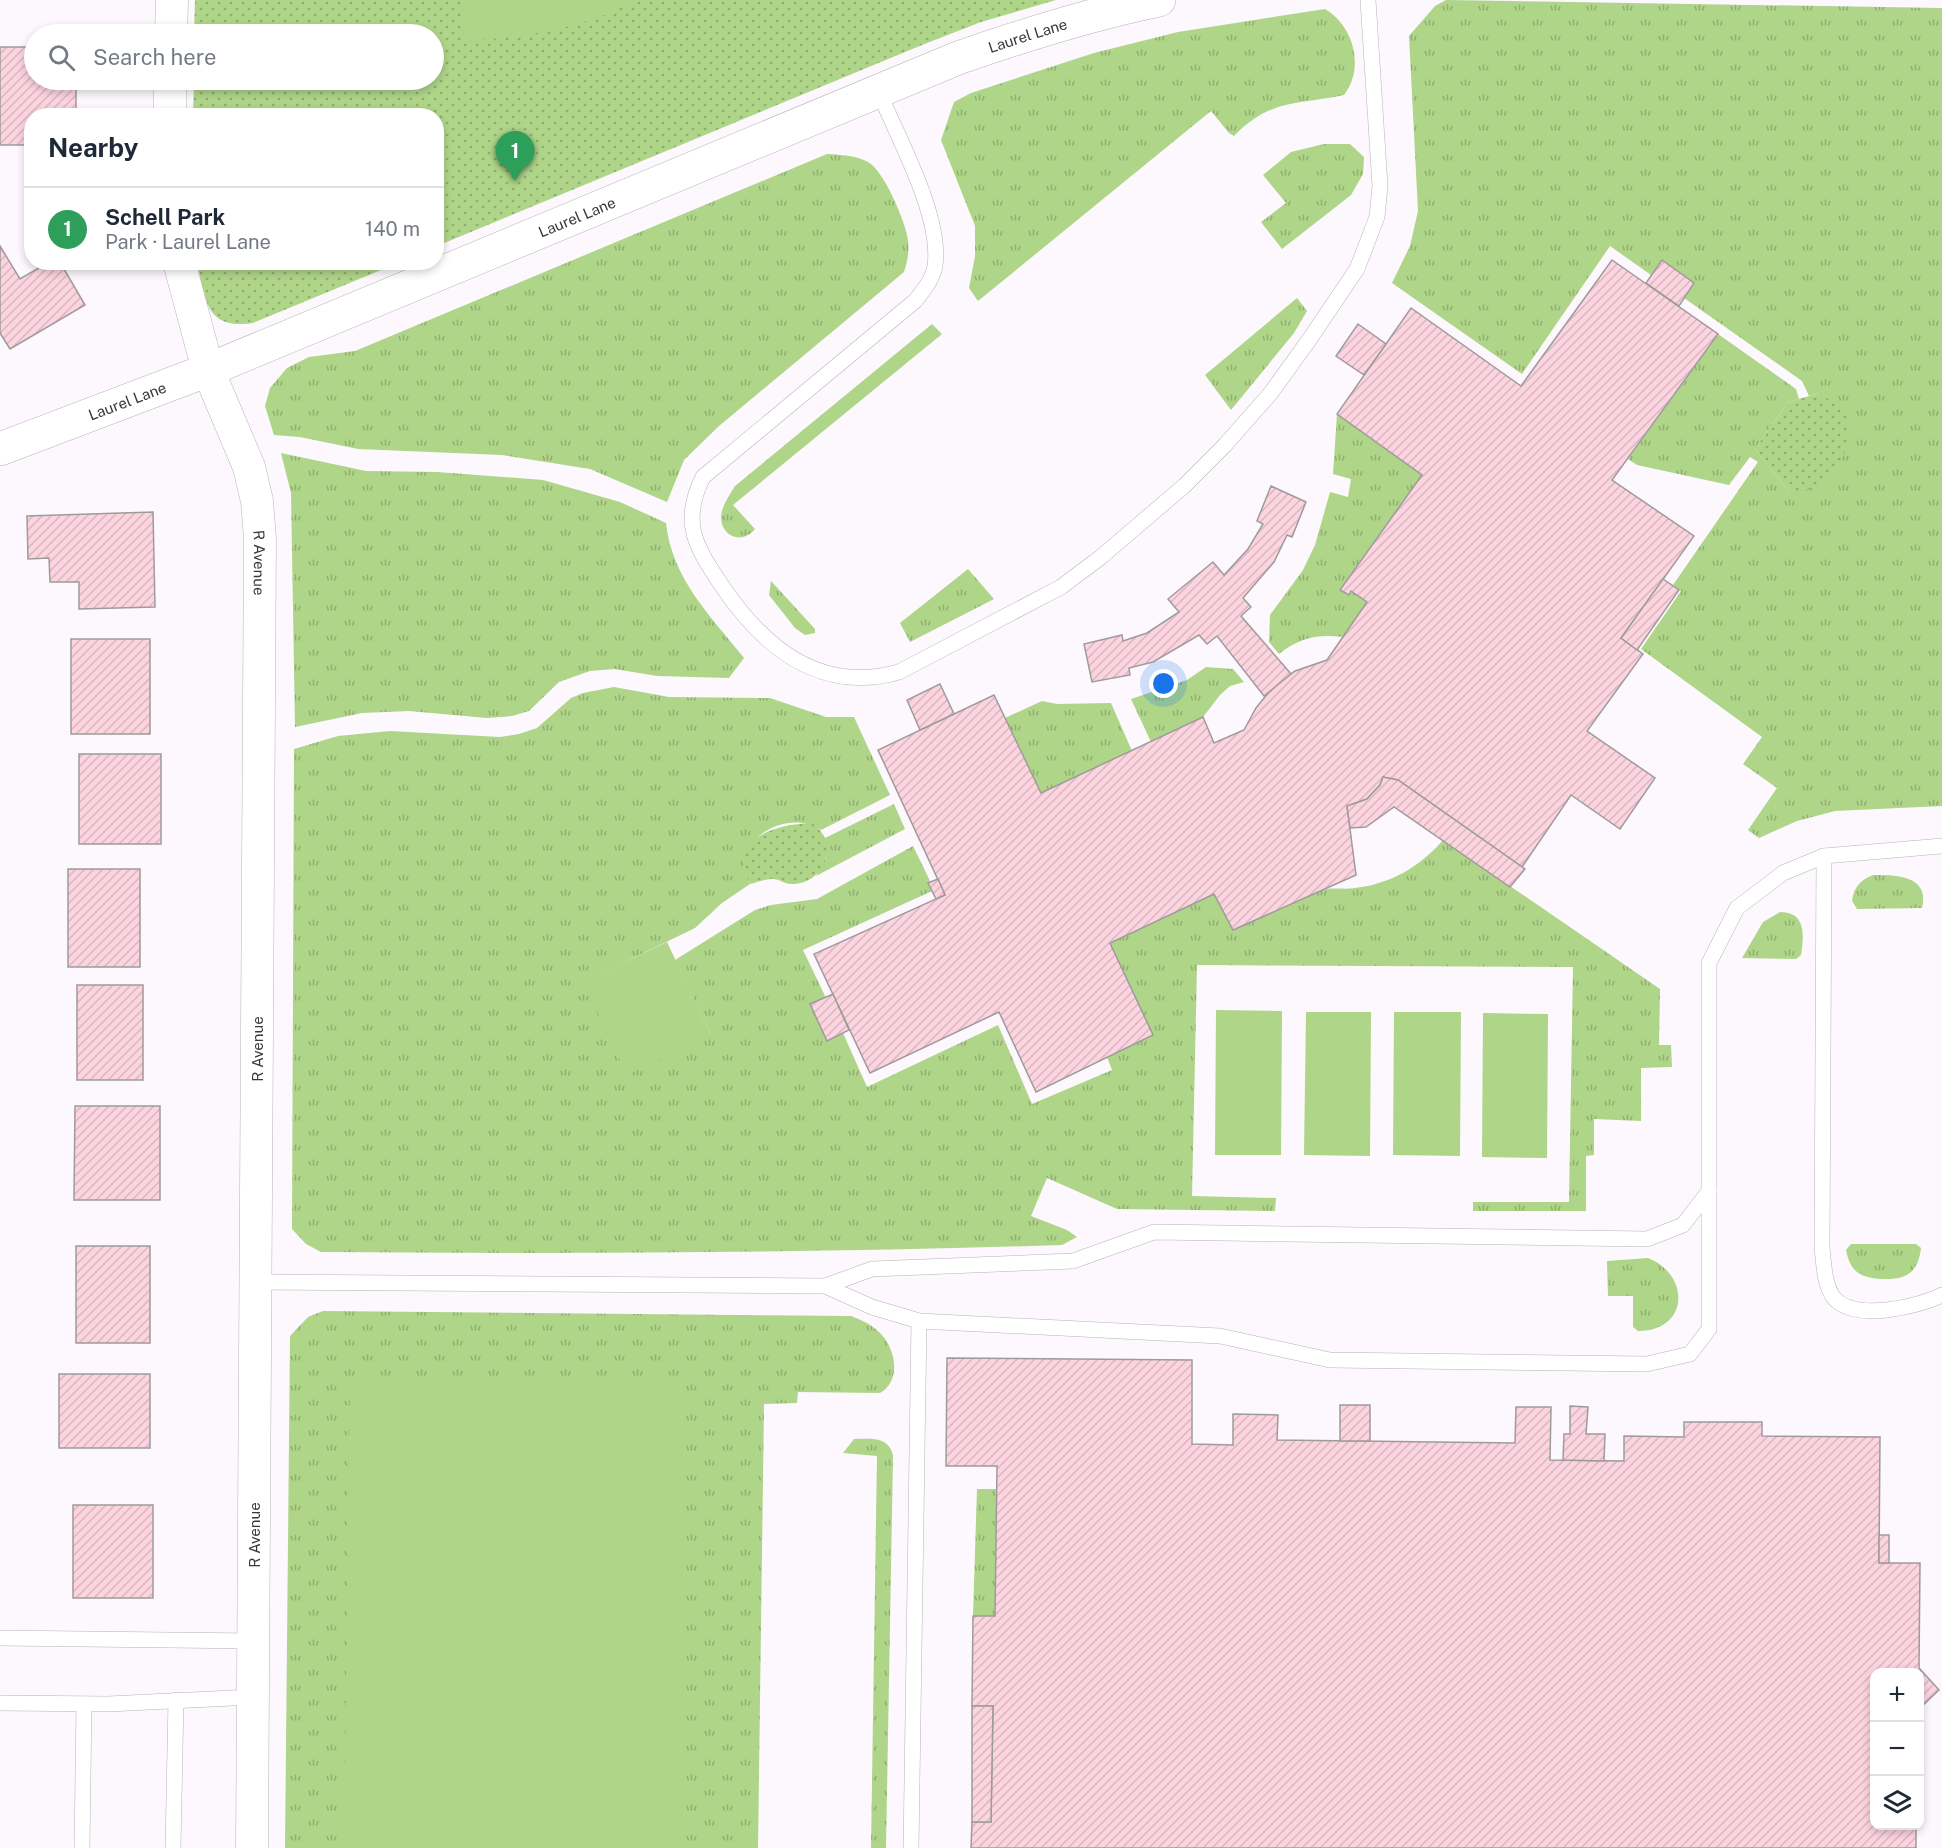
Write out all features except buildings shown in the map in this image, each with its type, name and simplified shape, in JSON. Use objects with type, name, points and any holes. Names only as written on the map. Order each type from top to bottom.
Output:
[{"type":"street","points":[[171,24],[172,0]]},
{"type":"street","name":"Laurel Lane","points":[[0,449],[208,370],[958,58],[1036,31],[1112,9],[1159,0]]},
{"type":"street","points":[[170,90],[170,108]]},
{"type":"street","name":"R Avenue","points":[[181,270],[208,370],[249,467],[257,501],[260,539],[252,1848]]},
{"type":"lane","points":[[879,92],[931,216],[936,248],[935,268],[915,302],[703,477],[694,494],[691,517],[694,539],[706,563],[740,612],[771,645],[789,658],[812,669],[859,677],[882,677],[899,672],[1042,597],[1080,574],[1184,486],[1225,445],[1277,385],[1357,268],[1377,218],[1380,186],[1368,0]]},
{"type":"lane","points":[[825,1286],[872,1307],[919,1321],[1220,1336],[1330,1360],[1647,1364],[1690,1354],[1708,1329],[1708,963],[1737,908],[1783,873],[1824,856],[1942,846]]},
{"type":"lane","points":[[1824,856],[1822,1248],[1825,1277],[1835,1299],[1851,1307],[1875,1311],[1898,1310],[1926,1303],[1942,1295]]},
{"type":"lane","points":[[256,1282],[825,1286],[872,1269],[1073,1261],[1155,1232],[1647,1239],[1683,1225],[1708,1191]]},
{"type":"lane","points":[[911,1848],[919,1321]]},
{"type":"lane","points":[[0,1638],[253,1641]]},
{"type":"lane","points":[[0,1703],[84,1704],[253,1697]]},
{"type":"lane","points":[[173,1848],[176,1700]]},
{"type":"lane","points":[[82,1848],[84,1704]]},
{"type":"green space","points":[[195,0],[1056,0],[981,22],[922,45],[444,243],[444,108],[193,108],[194,90],[444,90],[444,24],[194,24]]},
{"type":"green space","points":[[460,0],[637,0],[575,25],[532,34],[465,41]]},
{"type":"green space","points":[[1446,0],[1942,8],[1942,806],[1835,811],[1797,821],[1759,838],[1748,830],[1777,788],[1743,764],[1762,737],[1641,649],[1681,591],[1673,585],[1758,462],[1750,457],[1729,485],[1637,465],[1628,459],[1718,334],[1796,389],[1799,399],[1788,402],[1755,449],[1789,492],[1823,479],[1835,469],[1850,436],[1820,393],[1809,396],[1802,381],[1684,298],[1693,282],[1662,261],[1651,275],[1610,246],[1522,374],[1392,283],[1410,246],[1418,211],[1409,36],[1435,6]]},
{"type":"green space","points":[[1325,9],[1343,26],[1353,48],[1354,73],[1344,95],[1299,102],[1273,109],[1247,124],[1234,136],[1211,111],[978,301],[969,288],[975,256],[975,226],[941,140],[954,102],[971,93],[1094,53],[1178,32]]},
{"type":"green space","points":[[1324,144],[1350,144],[1364,157],[1363,174],[1351,195],[1282,249],[1261,222],[1286,203],[1263,175],[1291,152]]},
{"type":"green space","points":[[827,154],[848,156],[868,162],[886,184],[907,235],[908,254],[904,272],[719,426],[684,460],[667,502],[590,469],[502,455],[358,449],[300,437],[274,435],[265,406],[270,388],[287,368],[309,357],[355,351]]},
{"type":"green space","points":[[199,270],[381,270],[253,323],[225,322],[217,317],[210,310]]},
{"type":"green space","points":[[1297,298],[1307,311],[1294,333],[1231,410],[1205,375]]},
{"type":"green space","points":[[932,324],[942,334],[733,505],[755,529],[745,536],[734,537],[729,534],[722,525],[721,514],[735,486]]},
{"type":"green space","points":[[1820,393],[1846,413],[1850,433],[1847,447],[1837,467],[1820,483],[1800,492],[1789,492],[1755,449],[1788,402]]},
{"type":"green space","points":[[1337,414],[1422,475],[1340,589],[1348,595],[1351,591],[1367,602],[1343,637],[1309,638],[1279,654],[1269,642],[1270,615],[1303,570],[1315,545],[1330,492],[1348,497],[1351,479],[1333,474]]},
{"type":"green space","points":[[281,453],[366,471],[437,472],[543,480],[620,502],[666,523],[676,562],[684,579],[706,611],[744,658],[729,678],[657,676],[615,669],[590,671],[559,682],[529,711],[512,716],[487,718],[409,711],[362,713],[295,727],[291,493]]},
{"type":"green space","points":[[968,569],[994,599],[910,642],[900,623]]},
{"type":"green space","points":[[771,581],[815,629],[815,633],[805,635],[795,628],[769,595]]},
{"type":"green space","points":[[1206,667],[1233,669],[1244,682],[1230,686],[1203,717],[1151,742],[1131,699],[1187,680]]},
{"type":"green space","points":[[614,687],[669,697],[770,698],[826,717],[854,717],[890,795],[821,830],[808,824],[793,823],[778,825],[764,832],[747,854],[745,868],[750,884],[722,903],[695,928],[584,982],[711,1035],[675,960],[755,910],[771,905],[817,899],[913,846],[930,881],[928,883],[932,891],[803,950],[826,998],[827,1040],[843,1033],[867,1087],[998,1025],[1032,1104],[1112,1070],[1107,1057],[1110,943],[1214,894],[1233,930],[1323,890],[1368,886],[1404,873],[1434,850],[1443,840],[1660,989],[1659,1045],[1671,1045],[1672,1067],[1641,1068],[1641,1121],[1594,1119],[1594,1155],[1586,1156],[1586,1211],[1473,1211],[1473,1202],[1569,1202],[1573,967],[1197,965],[1192,1196],[1276,1198],[1275,1211],[1117,1209],[1047,1178],[1031,1216],[1067,1230],[1077,1237],[1062,1245],[784,1251],[507,1253],[321,1252],[306,1244],[292,1229],[294,749],[338,736],[390,731],[500,737],[519,734],[537,728],[571,698],[583,693]]},
{"type":"green space","points":[[1042,701],[1057,704],[1111,703],[1132,751],[1041,793],[1005,718]]},
{"type":"green space","points":[[894,804],[905,829],[816,876],[826,858],[825,838]]},
{"type":"green space","points":[[812,823],[823,834],[827,850],[824,863],[811,879],[798,884],[773,879],[750,884],[744,868],[744,855],[758,837],[784,826]]},
{"type":"green space","points":[[1873,875],[1900,877],[1916,883],[1923,897],[1922,908],[1857,909],[1852,901],[1854,892],[1861,882]]},
{"type":"green space","points":[[1780,912],[1788,913],[1799,920],[1803,933],[1801,955],[1796,959],[1742,958],[1763,922]]},
{"type":"green space","points":[[667,942],[711,1035],[627,1075],[583,982]]},
{"type":"green space","points":[[1216,1010],[1282,1011],[1281,1155],[1215,1155]]},
{"type":"green space","points":[[1306,1012],[1371,1012],[1370,1156],[1304,1155]]},
{"type":"green space","points":[[1394,1012],[1461,1012],[1460,1156],[1393,1155]]},
{"type":"green space","points":[[1483,1013],[1548,1014],[1547,1158],[1482,1157]]},
{"type":"green space","points":[[1851,1244],[1916,1244],[1921,1248],[1917,1264],[1909,1273],[1898,1278],[1882,1279],[1862,1275],[1854,1269],[1846,1250]]},
{"type":"green space","points":[[1648,1258],[1662,1266],[1672,1277],[1677,1289],[1678,1301],[1675,1312],[1667,1322],[1655,1329],[1638,1331],[1633,1327],[1633,1296],[1608,1296],[1607,1261]]},
{"type":"green space","points":[[323,1311],[851,1316],[873,1327],[885,1339],[893,1355],[894,1372],[892,1380],[880,1393],[798,1392],[797,1403],[764,1404],[758,1848],[285,1848],[290,1336],[308,1317]]},
{"type":"green space","points":[[350,1379],[686,1384],[681,1848],[344,1848]]},
{"type":"green space","points":[[854,1439],[872,1439],[883,1442],[891,1449],[893,1455],[886,1848],[871,1848],[877,1456],[843,1453]]},
{"type":"green space","points":[[977,1489],[997,1489],[995,1616],[973,1616]]},
{"type":"place","name":"Schell Park","points":[[515,181]]}]
